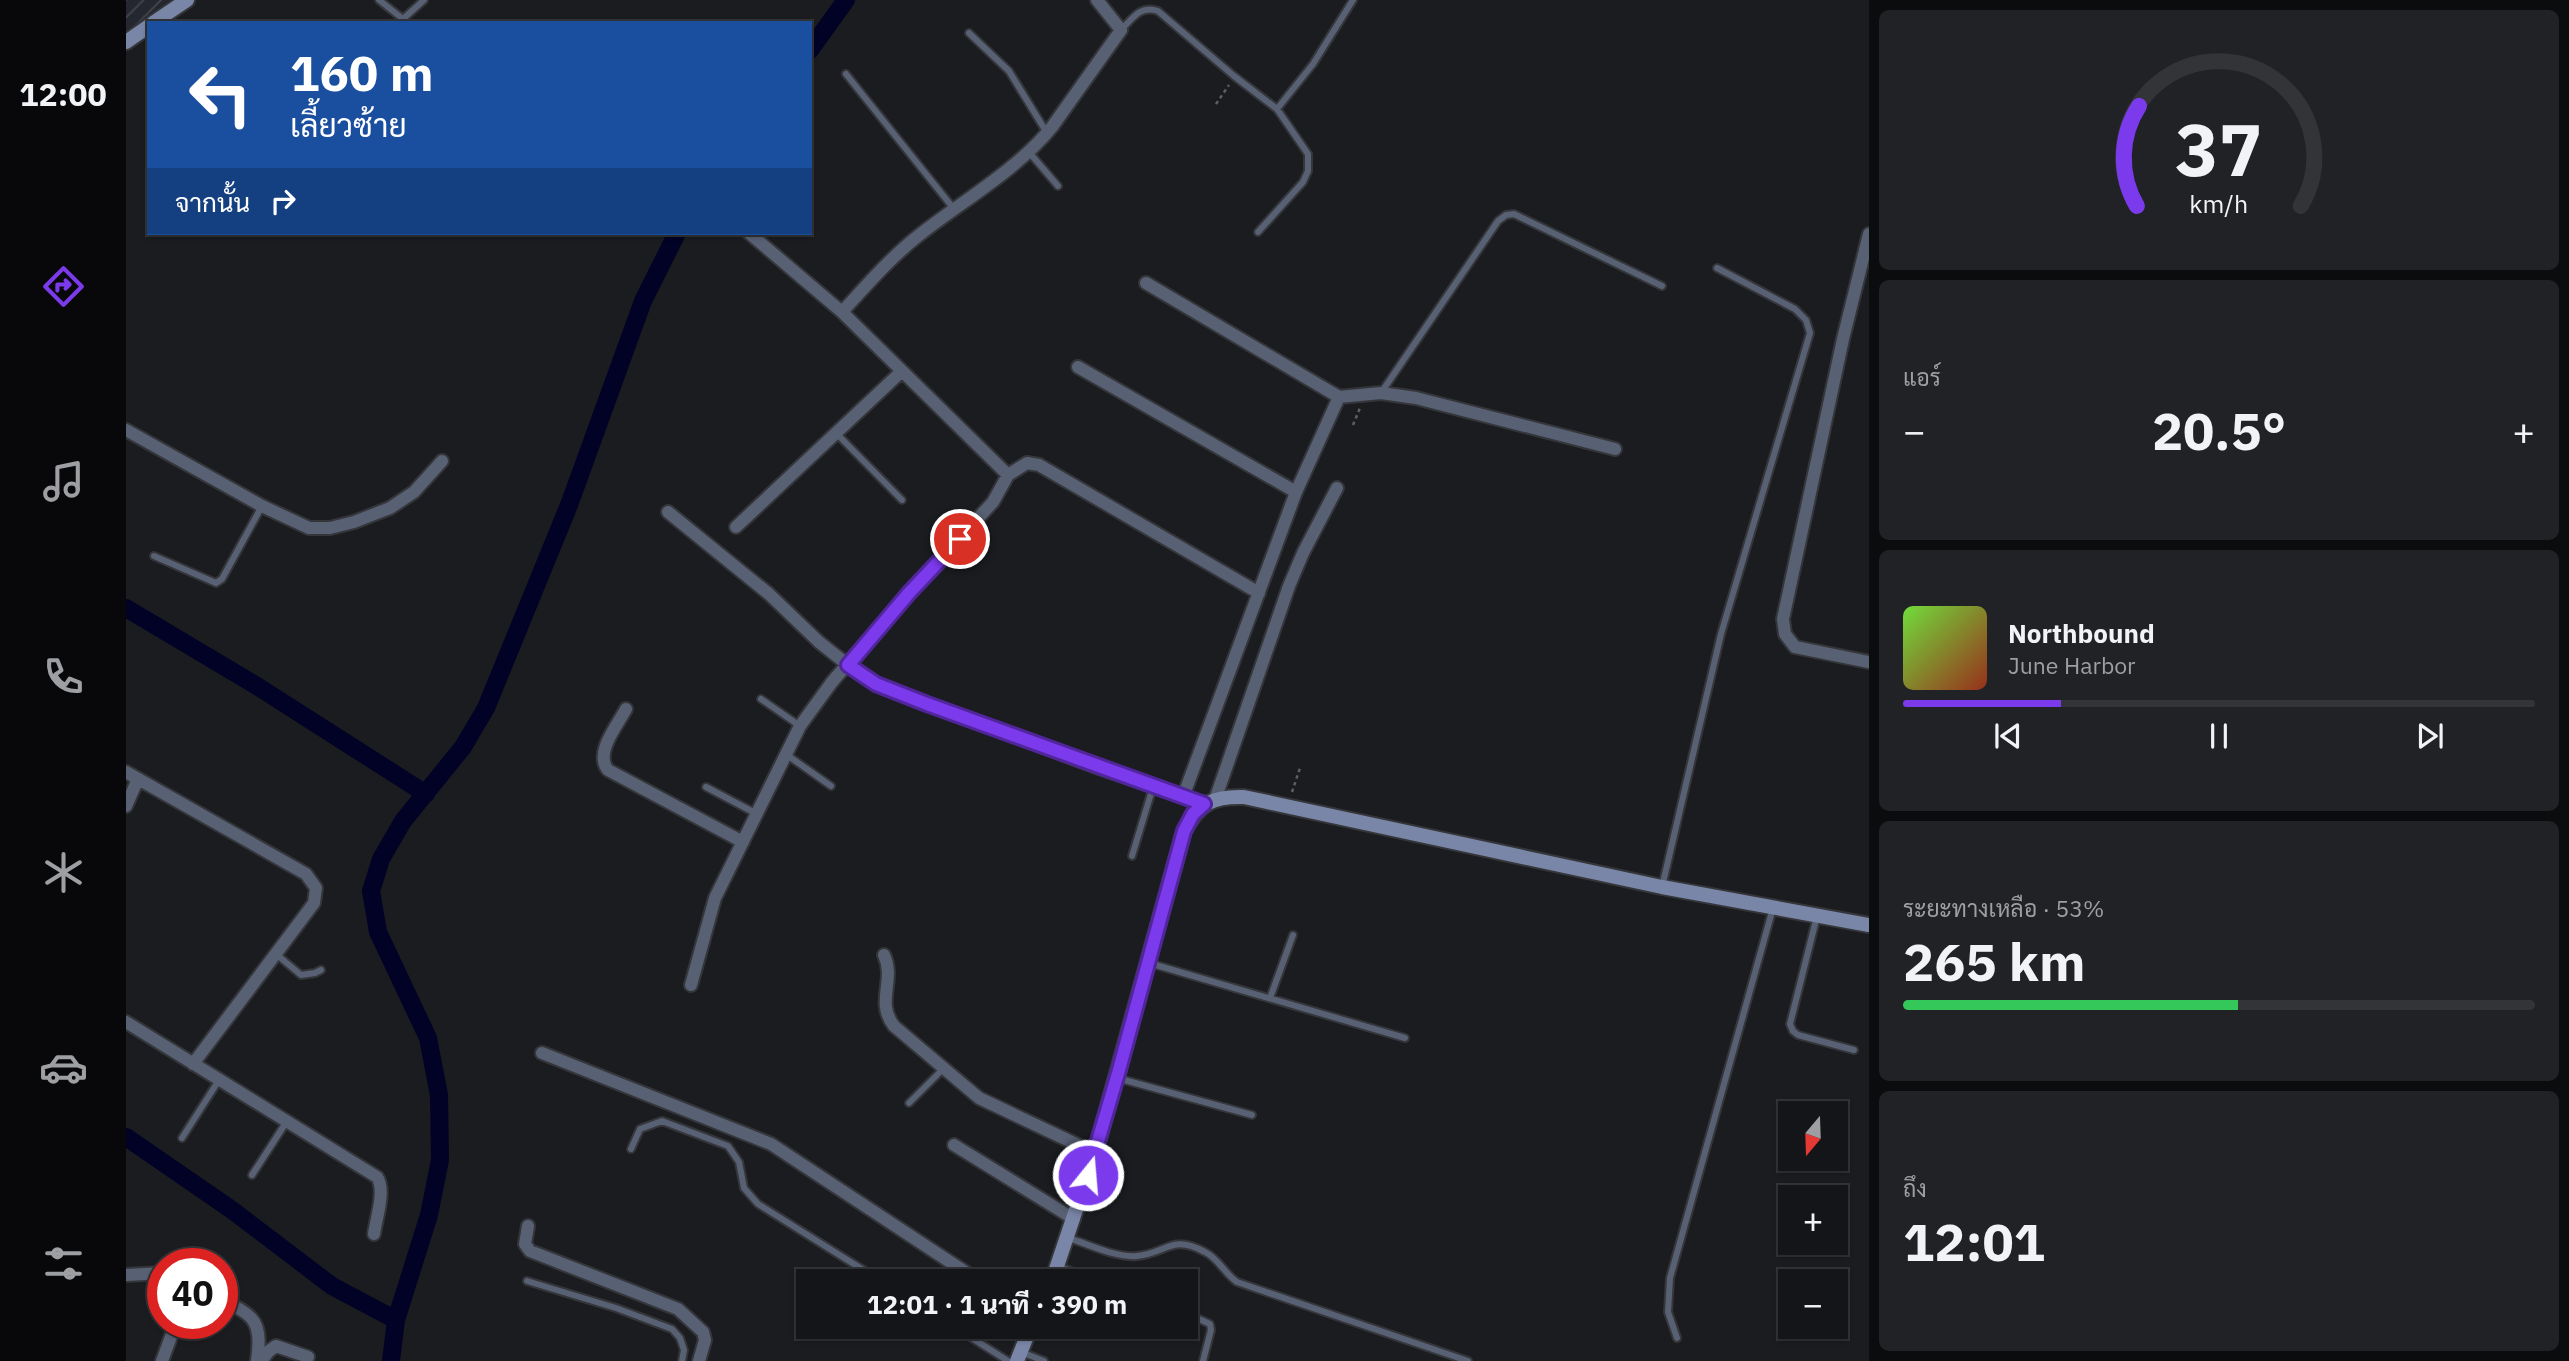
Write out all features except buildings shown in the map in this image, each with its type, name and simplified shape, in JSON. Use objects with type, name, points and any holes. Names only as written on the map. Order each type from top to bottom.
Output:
[{"type":"street","points":[[158,21],[187,0]]},
{"type":"street","points":[[842,313],[916,238],[1028,151],[1047,133],[1121,30],[1097,0]]},
{"type":"street","points":[[126,42],[147,28]]},
{"type":"street","points":[[1869,234],[1843,339],[1783,619],[1785,635],[1794,647],[1869,662]]},
{"type":"street","points":[[751,235],[842,313],[1008,475]]},
{"type":"street","points":[[1146,284],[1339,397],[1381,393],[1416,398],[1615,449]]},
{"type":"street","points":[[1079,367],[1296,492]]},
{"type":"street","points":[[736,527],[902,371]]},
{"type":"street","points":[[1183,797],[1296,492],[1339,397]]},
{"type":"street","points":[[126,430],[262,506],[309,528],[330,528],[390,508],[414,492],[442,461]]},
{"type":"street","points":[[691,985],[715,898],[800,726],[832,682],[993,502],[1008,475],[1027,463],[1039,465],[1259,593]]},
{"type":"street","points":[[1210,802],[1289,586],[1337,488]]},
{"type":"street","points":[[668,512],[769,594],[819,642],[876,684],[1153,787],[1210,802]]},
{"type":"street","points":[[626,709],[602,754],[603,764],[608,770],[743,842]]},
{"type":"street","points":[[126,772],[306,874],[316,888],[314,903],[193,1064]]},
{"type":"street","points":[[126,806],[138,779]]},
{"type":"street","points":[[1056,1269],[1117,1078],[1184,831],[1193,814],[1210,802],[1244,797],[1288,805],[1661,887],[1869,925]]},
{"type":"street","points":[[884,955],[889,966],[885,1001],[889,1019],[979,1098],[1095,1153]]},
{"type":"street","points":[[126,1022],[377,1177],[380,1190],[374,1234]]},
{"type":"street","points":[[542,1053],[771,1144],[961,1269]]},
{"type":"street","points":[[954,1145],[1074,1219]]},
{"type":"street","points":[[528,1226],[525,1244],[530,1251],[678,1309],[703,1332],[705,1340],[699,1361]]},
{"type":"street","points":[[126,1275],[147,1274]]},
{"type":"street","points":[[238,1307],[243,1309],[258,1328],[259,1361]]},
{"type":"street","points":[[162,1361],[170,1339]]},
{"type":"street","points":[[1019,1357],[1026,1339]]},
{"type":"street","points":[[259,1361],[276,1346],[309,1357]]},
{"type":"lane","points":[[379,0],[406,21],[424,0]]},
{"type":"lane","points":[[1277,109],[1313,64],[1353,0]]},
{"type":"lane","points":[[1121,30],[1139,11],[1148,8],[1158,10],[1234,76],[1277,109],[1308,154],[1308,171],[1303,182],[1258,232]]},
{"type":"lane","points":[[969,33],[1009,71],[1047,133]]},
{"type":"lane","points":[[846,74],[954,209]]},
{"type":"lane","points":[[1028,151],[1058,186]]},
{"type":"lane","points":[[1381,393],[1498,221],[1506,215],[1514,214],[1662,286]]},
{"type":"lane","points":[[1661,887],[1721,634],[1810,332],[1806,320],[1796,309],[1717,268]]},
{"type":"lane","points":[[836,433],[902,500]]},
{"type":"lane","points":[[154,556],[216,583],[222,579],[262,506]]},
{"type":"lane","points":[[761,699],[800,726]]},
{"type":"lane","points":[[785,754],[831,786]]},
{"type":"lane","points":[[706,787],[757,814]]},
{"type":"lane","points":[[1132,856],[1153,787]]},
{"type":"lane","points":[[1677,1338],[1668,1312],[1670,1278],[1773,908]]},
{"type":"lane","points":[[1817,916],[1790,1024],[1798,1035],[1854,1050]]},
{"type":"lane","points":[[1270,998],[1293,934]]},
{"type":"lane","points":[[276,954],[301,975],[321,970]]},
{"type":"lane","points":[[1149,963],[1405,1038]]},
{"type":"lane","points":[[909,1103],[945,1067]]},
{"type":"lane","points":[[1117,1078],[1252,1115]]},
{"type":"lane","points":[[182,1138],[219,1080]]},
{"type":"lane","points":[[252,1175],[287,1121]]},
{"type":"lane","points":[[631,1149],[640,1129],[662,1121],[728,1146],[738,1162],[744,1188],[758,1204],[862,1269]]},
{"type":"lane","points":[[1067,1237],[1124,1255],[1139,1256],[1182,1243],[1208,1253],[1237,1282],[1468,1361]]},
{"type":"lane","points":[[1057,1266],[1065,1269]]},
{"type":"lane","points":[[527,1280],[615,1307],[672,1329],[680,1338],[684,1350],[682,1361]]},
{"type":"lane","points":[[1198,1318],[1210,1324],[1211,1331],[1203,1361]]},
{"type":"lane","points":[[973,1339],[1008,1361]]},
{"type":"lane","points":[[1019,1357],[1044,1361]]},
{"type":"path","points":[[1216,104],[1234,76]]},
{"type":"path","points":[[1288,805],[1300,768]]},
{"type":"shaded area","points":[[126,0],[170,0],[126,31]]},
{"type":"waterway","points":[[812,47],[846,0]]},
{"type":"waterway","points":[[391,1361],[396,1320],[429,1215],[440,1160],[439,1095],[428,1038],[378,932],[371,891],[381,859],[403,821],[463,747],[486,708],[569,505],[643,301],[676,235]]},
{"type":"waterway","points":[[126,608],[257,686],[426,794]]},
{"type":"waterway","points":[[126,1137],[232,1210],[332,1286],[396,1320]]},
{"type":"route","points":[[960,539],[909,593],[848,665],[876,684],[927,704],[1204,804],[1193,814],[1184,831],[1088,1175]]}]
